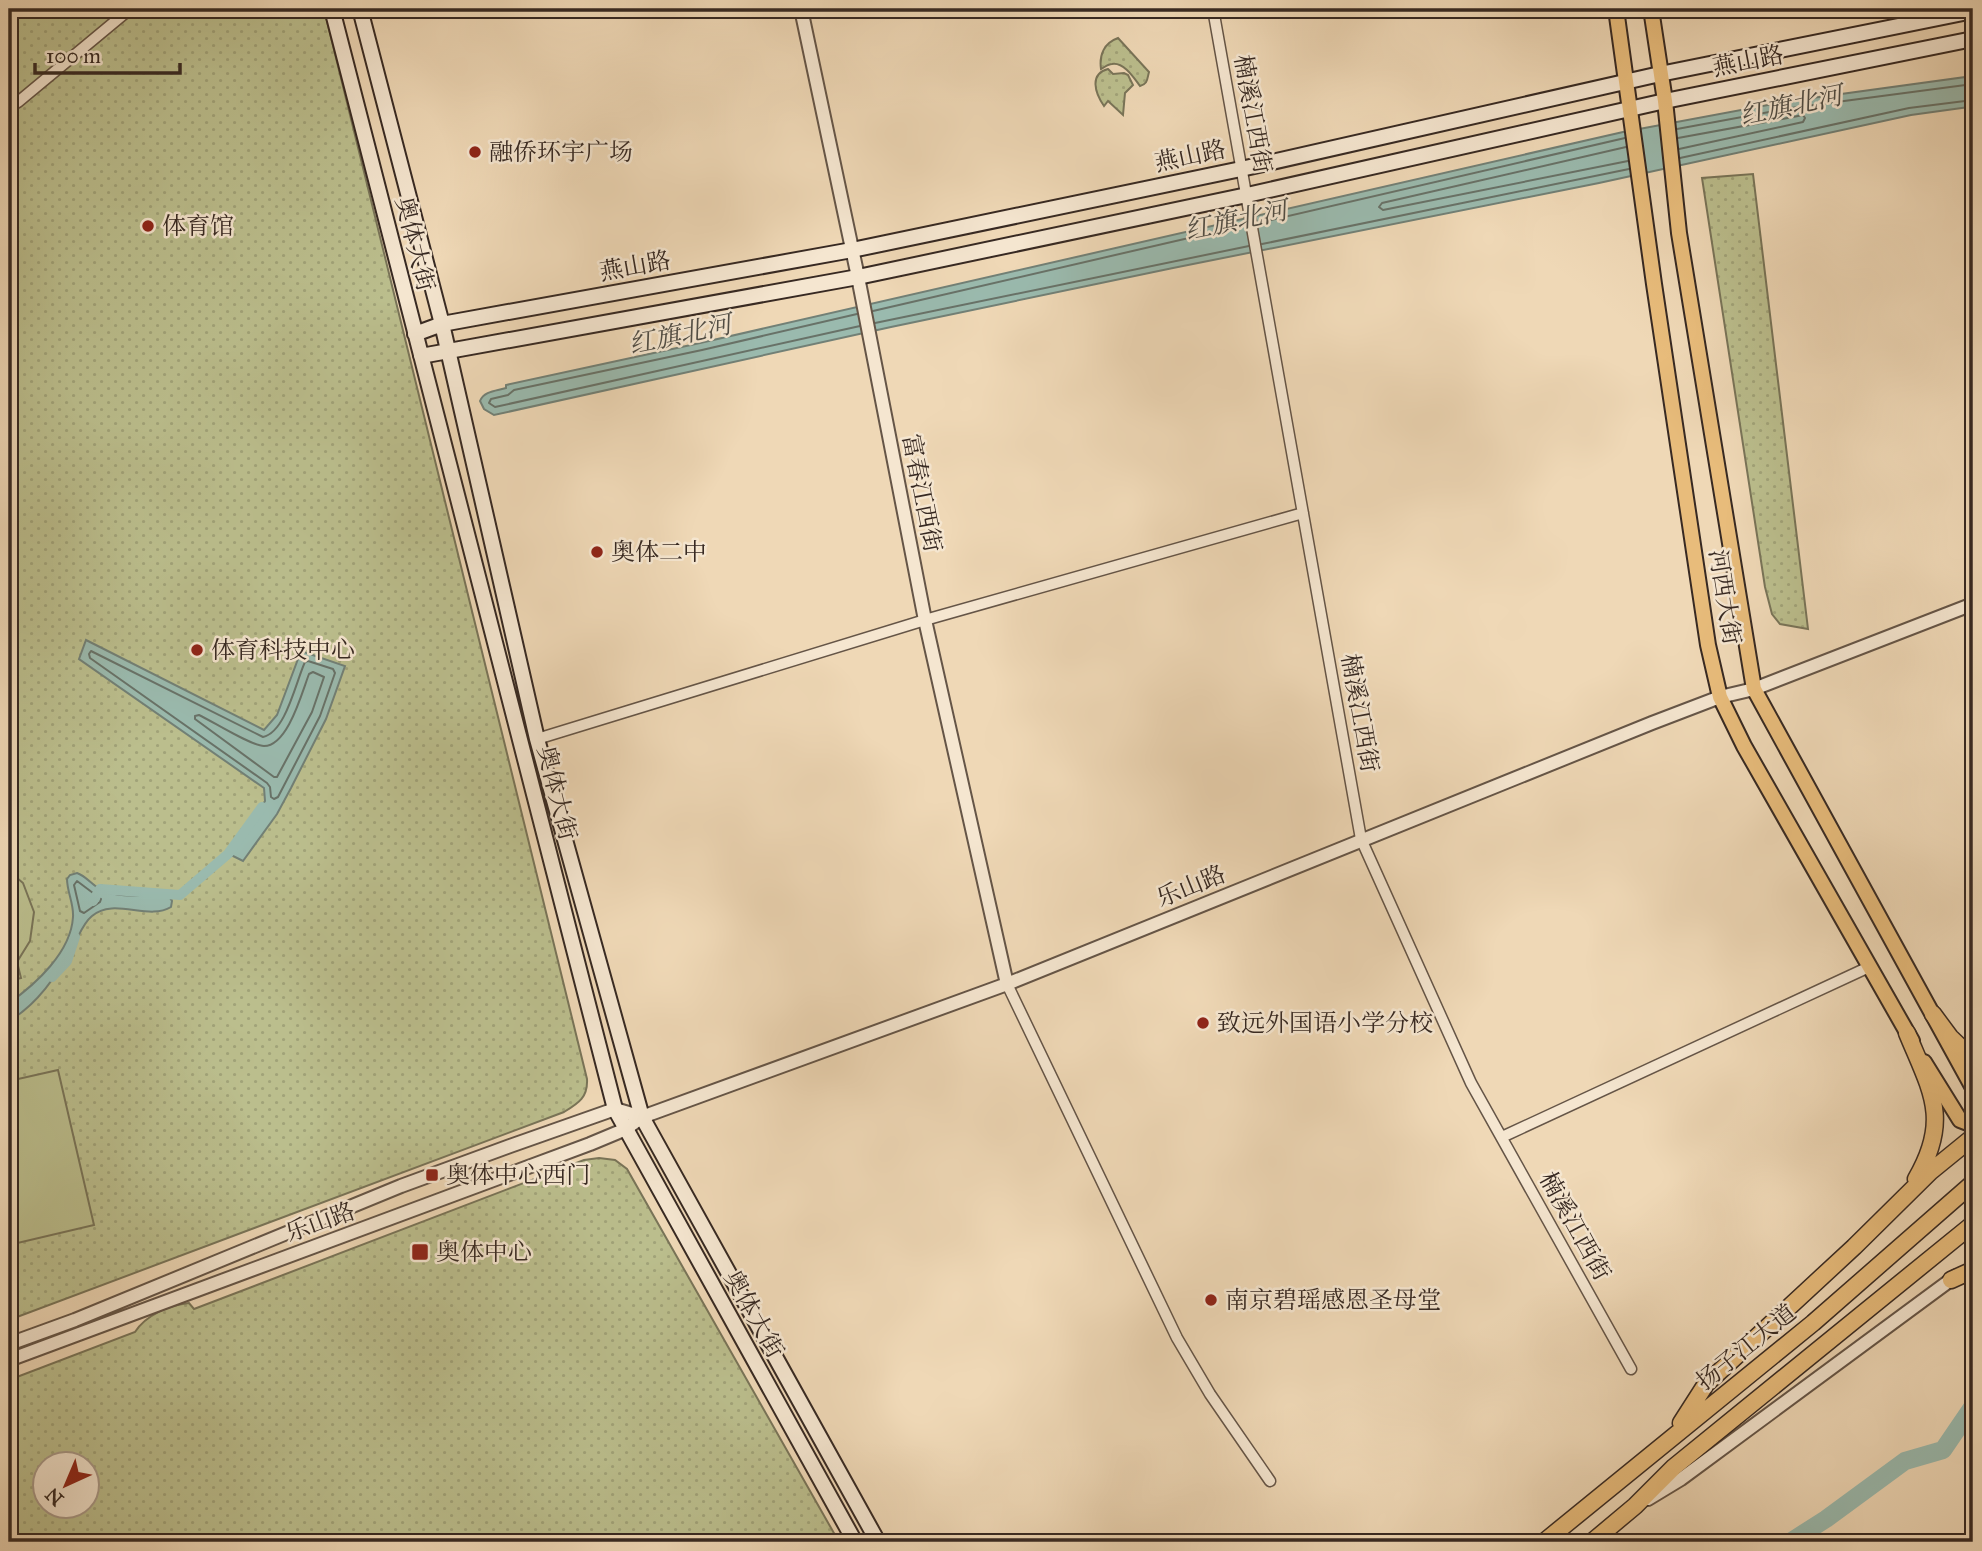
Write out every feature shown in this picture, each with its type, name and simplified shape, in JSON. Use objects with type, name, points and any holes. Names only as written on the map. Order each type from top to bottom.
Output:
[{"type":"highway","points":[[1933,1014],[1950,1037],[1973,1059]]},
{"type":"highway","points":[[1903,1199],[1926,1162],[1936,1118],[1933,1094],[1907,1033]]},
{"type":"highway","points":[[1673,1435],[1706,1384],[1854,1247],[1930,1172],[1973,1137]]},
{"type":"highway","name":"扬子江大道","points":[[1544,1542],[1813,1323],[1973,1183]]},
{"type":"highway","name":"扬子江大道","points":[[1592,1542],[1635,1506],[1674,1467],[1973,1224]]},
{"type":"highway","points":[[1951,1280],[1973,1270]]},
{"type":"main road","name":"奥体大街","points":[[332,9],[615,1109],[855,1542]]},
{"type":"main road","name":"奥体大街","points":[[360,9],[442,324],[537,738],[642,1117],[878,1542]]},
{"type":"main road","name":"河西大街","points":[[1616,9],[1708,645],[1720,697],[1744,746],[1907,1033],[1960,1120],[1973,1125]]},
{"type":"main road","name":"河西大街","points":[[1651,9],[1665,101],[1679,233],[1754,689],[1973,1088]]},
{"type":"main road","name":"燕山路","points":[[415,334],[442,324],[852,250],[1242,168],[1661,74],[1973,11]]},
{"type":"main road","name":"燕山路","points":[[421,356],[858,276],[1247,195],[1665,101],[1973,39]]},
{"type":"street","points":[[9,107],[130,9]]},
{"type":"street","name":"富春江西街","points":[[801,9],[858,276],[925,620],[1007,984]]},
{"type":"street","name":"楠溪江西街","points":[[1213,9],[1361,839],[1471,1083],[1631,1369]]},
{"type":"street","points":[[537,738],[925,620],[1303,513]]},
{"type":"street","name":"乐山路","points":[[9,1360],[626,1129],[642,1117],[1007,984],[1361,839],[1720,697],[1754,689],[1973,604]]},
{"type":"street","points":[[1502,1137],[1869,967]]},
{"type":"street","points":[[1007,984],[1177,1338],[1210,1394],[1270,1481]]},
{"type":"street","points":[[615,1109],[642,1117]]},
{"type":"street","name":"乐山路","points":[[9,1344],[87,1315],[401,1186],[615,1109]]},
{"type":"street","name":"扬子江大道","points":[[1635,1506],[1681,1479],[1973,1263]]},
{"type":"green space","points":[[9,9],[324,9],[587,1079],[582,1099],[564,1112],[9,1320]]},
{"type":"green space","points":[[1118,38],[1149,72],[1143,85],[1140,86],[1121,65],[1111,64],[1101,69],[1104,50]]},
{"type":"green space","points":[[1108,69],[1113,74],[1128,75],[1133,85],[1125,93],[1123,115],[1108,101],[1104,106],[1096,90],[1098,75]]},
{"type":"green space","points":[[1753,174],[1808,629],[1780,624],[1772,614],[1765,587],[1702,178]]},
{"type":"green space","points":[[9,871],[23,883],[34,912],[30,941],[17,962],[21,978],[9,981]]},
{"type":"green space","points":[[58,1070],[94,1225],[9,1245],[9,1081]]},
{"type":"green space","points":[[584,1160],[615,1160],[627,1169],[839,1542],[9,1542],[9,1380],[135,1332],[145,1321],[166,1309],[189,1303],[194,1309]]},
{"type":"water","name":"红旗北河","points":[[1973,76],[1973,106],[1969,107],[1911,115],[1599,183],[1173,268],[494,415],[484,409],[480,401],[487,393],[506,388],[506,385],[1623,132],[1790,101]]},
{"type":"water","points":[[86,640],[264,730],[277,715],[301,651],[345,666],[326,719],[291,788],[277,814],[243,861],[231,855],[265,801],[264,788],[79,659]]},
{"type":"water","points":[[77,873],[100,889],[115,894],[163,895],[172,901],[171,907],[152,912],[110,909],[92,916],[53,979],[29,1006],[9,1021],[9,1003],[41,977],[66,943],[73,917],[67,879]]},
{"type":"waterway","points":[[93,901],[100,889],[180,895],[228,854],[262,807]]},
{"type":"waterway","points":[[52,977],[67,961],[75,937]]},
{"type":"waterway","points":[[1790,1542],[1905,1461],[1943,1450],[1973,1406]]},
{"type":"place","name":"融侨环宇广场","points":[[475,152]]},
{"type":"place","name":"体育馆","points":[[148,226]]},
{"type":"place","name":"奥体二中","points":[[597,552]]},
{"type":"place","name":"体育科技中心","points":[[197,650]]},
{"type":"place","name":"致远外国语小学分校","points":[[1203,1023]]},
{"type":"place","name":"奥体中心西门","points":[[432,1175]]},
{"type":"place","name":"奥体中心","points":[[420,1252]]},
{"type":"place","name":"南京碧瑶感恩圣母堂","points":[[1211,1300]]}]
